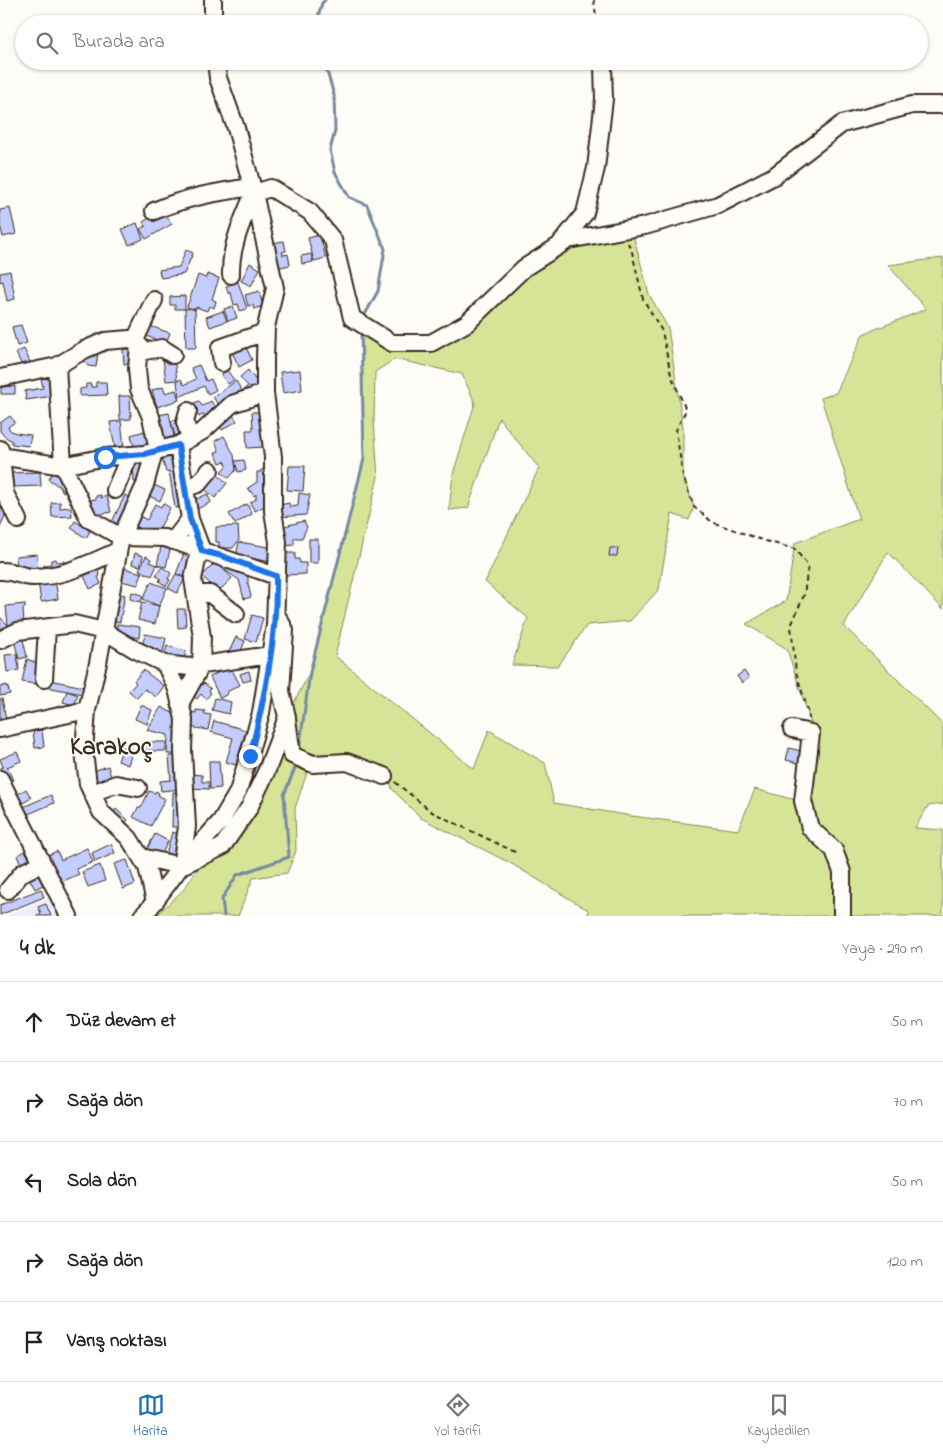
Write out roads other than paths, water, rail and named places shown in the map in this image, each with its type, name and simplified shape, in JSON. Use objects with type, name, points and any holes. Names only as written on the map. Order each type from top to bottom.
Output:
[{"type":"street","points":[[213,0],[213,15]]},
{"type":"street","points":[[142,916],[155,902],[181,866],[221,821],[238,792],[261,712],[275,625],[278,542],[273,511],[274,457],[265,392],[265,332],[275,288],[253,190],[236,128],[218,78],[217,70]]},
{"type":"street","points":[[560,245],[585,213],[596,168],[604,99],[603,70]]},
{"type":"street","points":[[154,211],[174,202],[206,194],[272,188],[310,212],[333,240],[352,318],[392,343],[431,343],[467,323],[524,268],[568,240],[645,226],[718,205],[774,176],[842,124],[912,105],[943,105]]},
{"type":"street","points":[[231,275],[230,263],[238,230],[253,190]]},
{"type":"street","points":[[154,300],[136,347],[139,389],[151,417],[156,451],[146,485],[120,544],[98,663],[87,710],[84,752],[88,784],[92,793],[101,812],[129,838],[147,866],[155,902]]},
{"type":"street","points":[[222,362],[220,348],[265,332]]},
{"type":"street","points":[[0,378],[57,366],[84,350],[105,341],[129,338],[136,347],[162,348],[173,355]]},
{"type":"street","points":[[57,366],[63,466],[89,519],[120,544]]},
{"type":"street","points":[[18,520],[5,493],[1,454],[63,466],[105,457],[156,451],[184,442],[203,431],[232,404],[265,392]]},
{"type":"street","points":[[180,704],[201,666],[202,637],[193,579],[201,551],[190,519],[185,488],[184,442],[185,422],[188,411]]},
{"type":"street","points":[[116,490],[130,455]]},
{"type":"street","points":[[185,488],[198,484],[210,470]]},
{"type":"street","points":[[173,541],[190,519]]},
{"type":"street","points":[[0,571],[9,570],[20,576],[34,577],[66,573],[120,544],[165,538],[276,576]]},
{"type":"street","points":[[196,594],[210,594],[236,614]]},
{"type":"street","points":[[276,613],[285,630],[281,690],[292,755]]},
{"type":"street","points":[[0,640],[18,631],[74,624],[104,631],[134,649],[165,664],[189,667],[201,666],[270,655]]},
{"type":"street","points":[[44,679],[47,628]]},
{"type":"street","points":[[165,664],[177,689],[184,719],[183,750],[187,827],[181,866]]},
{"type":"street","points":[[0,729],[87,710]]},
{"type":"street","points":[[141,858],[181,866],[222,847],[249,808],[267,770],[287,717]]},
{"type":"street","points":[[792,728],[811,733],[804,801],[810,828],[834,850],[842,872],[842,916]]},
{"type":"street","points":[[267,770],[292,755]]},
{"type":"street","points":[[292,755],[313,764],[347,762],[384,776]]},
{"type":"street","points":[[92,793],[116,784],[138,788]]},
{"type":"street","points":[[1,786],[69,916]]},
{"type":"street","points":[[8,890],[22,873],[42,863]]},
{"type":"waterway","points":[[319,15],[322,3],[325,0]]},
{"type":"waterway","points":[[327,70],[334,95],[335,131],[330,150],[335,172],[349,197],[367,205],[385,249],[378,291],[363,318]]},
{"type":"waterway","points":[[299,750],[310,672],[364,459],[361,331]]},
{"type":"waterway","points":[[224,916],[222,899],[237,875],[289,857],[284,795],[297,763]]},
{"type":"district","name":"Karakoç","points":[[111,745]]}]
